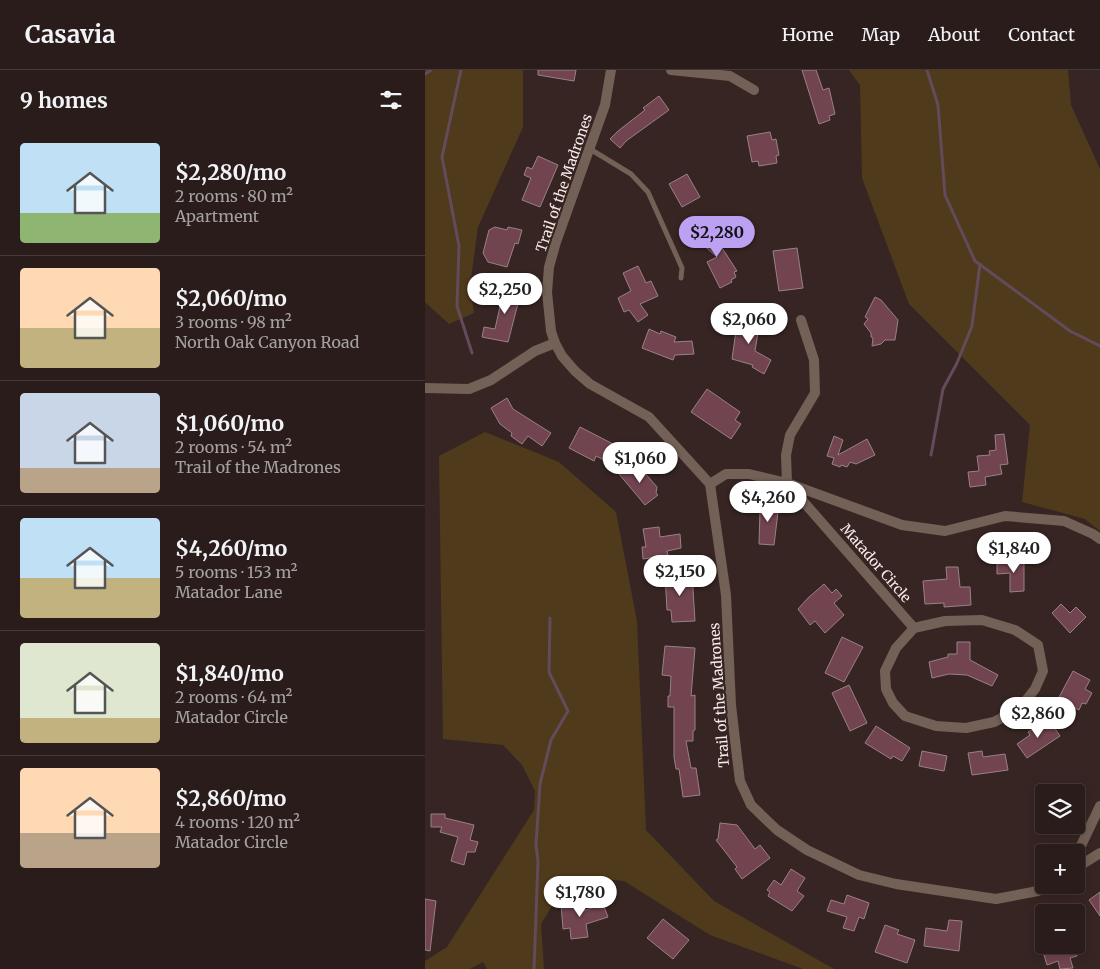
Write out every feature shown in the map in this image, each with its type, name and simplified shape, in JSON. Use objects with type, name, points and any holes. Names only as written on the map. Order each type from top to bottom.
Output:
[{"type":"street","name":"Trail of the Madrones","points":[[611,70],[605,105],[556,242],[549,267],[548,314],[555,342],[562,356],[575,371],[590,384],[649,417],[710,484],[726,595],[731,705],[740,781],[751,805],[777,830],[807,850],[859,875],[896,884],[996,899],[1035,892]]},
{"type":"street","points":[[671,70],[730,76],[754,90]]},
{"type":"street","points":[[787,483],[786,455],[790,435],[815,393],[814,360],[801,320]]},
{"type":"street","points":[[425,388],[469,389],[491,380],[535,352],[555,342]]},
{"type":"street","points":[[710,484],[726,474],[749,474],[787,483],[902,525],[945,532],[1005,516],[1064,521],[1100,539]]},
{"type":"street","name":"Matador Circle","points":[[787,483],[914,628]]},
{"type":"street","points":[[982,620],[1015,630],[1038,645],[1043,671],[1035,689],[1019,708],[994,722],[966,728],[936,726],[912,719],[905,716],[893,703],[886,689],[885,671],[896,648],[914,628],[945,621],[982,620]]},
{"type":"street","points":[[1082,844],[1100,806]]},
{"type":"street","points":[[1085,862],[1100,853]]},
{"type":"lane","points":[[590,149],[631,174],[648,192],[682,268],[681,278]]},
{"type":"shaded area","points":[[425,70],[523,70],[523,127],[478,227],[470,286],[474,313],[449,324],[425,302]]},
{"type":"shaded area","points":[[849,70],[1068,70],[1071,105],[1100,169],[1100,531],[1085,519],[1022,502],[1030,425],[909,304],[862,178],[860,85]]},
{"type":"shaded area","points":[[485,432],[559,462],[616,512],[637,621],[646,830],[714,901],[834,969],[803,969],[710,935],[624,881],[570,876],[541,924],[544,969],[487,969],[483,962],[470,969],[425,969],[425,961],[447,947],[534,810],[535,791],[522,765],[503,745],[443,739],[439,456]]},
{"type":"building","points":[[538,70],[576,70],[574,81],[538,75]]},
{"type":"building","points":[[802,70],[816,70],[823,90],[829,88],[835,114],[829,116],[830,120],[819,124]]},
{"type":"building","points":[[659,96],[669,110],[626,141],[620,148],[610,139],[645,110],[643,108]]},
{"type":"building","points":[[770,132],[772,140],[776,139],[779,155],[776,156],[777,163],[759,166],[758,161],[752,162],[747,136]]},
{"type":"building","points":[[538,156],[558,165],[540,207],[522,200],[531,178],[524,175],[527,167],[532,169]]},
{"type":"building","points":[[687,174],[700,197],[682,207],[669,184]]},
{"type":"building","points":[[700,225],[715,237],[737,271],[734,272],[736,277],[731,280],[732,282],[720,288],[707,262],[717,257],[692,235]]},
{"type":"building","points":[[495,227],[507,230],[508,227],[522,230],[518,244],[515,243],[507,267],[488,262],[483,253],[489,230]]},
{"type":"building","points":[[797,248],[803,288],[779,291],[773,251]]},
{"type":"building","points":[[638,266],[646,283],[651,281],[658,296],[640,304],[648,315],[638,322],[629,310],[624,312],[618,298],[631,291],[623,273]]},
{"type":"building","points":[[505,284],[522,288],[508,342],[482,337],[484,327],[495,329]]},
{"type":"building","points":[[875,297],[881,300],[898,320],[895,340],[885,340],[881,344],[872,346],[873,338],[864,324],[868,319],[865,317]]},
{"type":"building","points":[[738,317],[760,320],[755,351],[771,360],[764,374],[752,367],[753,365],[732,359]]},
{"type":"building","points":[[649,329],[660,334],[661,331],[676,337],[674,342],[692,341],[694,354],[675,355],[673,360],[642,348]]},
{"type":"building","points":[[707,389],[740,412],[735,420],[741,424],[731,439],[691,412]]},
{"type":"building","points":[[507,398],[513,409],[551,433],[542,446],[528,436],[522,444],[500,424],[491,408]]},
{"type":"building","points":[[580,427],[615,445],[606,461],[596,456],[594,461],[569,448]]},
{"type":"building","points":[[1004,434],[1008,464],[1000,465],[1002,474],[985,477],[986,485],[970,487],[968,472],[979,471],[977,456],[990,455],[989,451],[996,450],[995,435]]},
{"type":"building","points":[[834,436],[843,440],[838,455],[867,439],[875,455],[856,464],[850,462],[847,467],[832,464],[834,458],[827,456]]},
{"type":"building","points":[[631,464],[641,475],[644,472],[657,487],[656,493],[658,495],[645,505],[619,474]]},
{"type":"building","points":[[762,500],[776,501],[775,512],[778,512],[774,545],[759,544]]},
{"type":"building","points":[[659,527],[660,537],[680,534],[681,548],[667,551],[668,555],[643,559],[642,547],[646,547],[643,529]]},
{"type":"building","points":[[1017,558],[1019,563],[1024,563],[1024,591],[1010,592],[1010,573],[997,574],[997,564],[1006,563]]},
{"type":"building","points":[[946,567],[958,567],[960,587],[970,587],[971,605],[944,607],[944,603],[925,604],[923,581],[947,579]]},
{"type":"building","points":[[692,573],[695,621],[672,622],[671,610],[667,610],[665,575]]},
{"type":"building","points":[[824,584],[832,593],[836,589],[842,596],[834,603],[844,615],[825,633],[815,621],[810,625],[798,609]]},
{"type":"building","points":[[1061,604],[1070,613],[1076,607],[1086,617],[1070,633],[1052,613]]},
{"type":"building","points":[[842,637],[863,647],[844,682],[825,673]]},
{"type":"building","points":[[957,642],[970,642],[970,660],[998,675],[992,686],[967,675],[949,674],[932,678],[929,662],[948,657],[948,654],[957,654]]},
{"type":"building","points":[[665,646],[695,648],[691,696],[695,695],[695,730],[693,731],[693,741],[686,741],[691,768],[696,768],[700,795],[683,797],[679,769],[676,769],[674,757],[674,707],[668,707],[671,676],[662,675]]},
{"type":"building","points":[[1073,671],[1090,680],[1085,689],[1092,693],[1086,704],[1082,703],[1079,710],[1058,699]]},
{"type":"building","points":[[849,685],[867,723],[850,731],[832,693]]},
{"type":"building","points":[[1050,721],[1060,736],[1027,758],[1017,744],[1030,735],[1028,732]]},
{"type":"building","points":[[876,726],[910,748],[902,761],[893,756],[891,759],[865,743]]},
{"type":"building","points":[[922,751],[947,756],[944,771],[919,766]]},
{"type":"building","points":[[982,751],[983,757],[1005,754],[1008,770],[972,775],[968,753]]},
{"type":"building","points":[[431,814],[445,814],[445,818],[474,825],[470,840],[478,842],[475,852],[467,852],[464,865],[451,861],[458,837],[440,832],[442,827],[431,827]]},
{"type":"building","points":[[720,823],[737,825],[755,849],[760,845],[770,858],[742,879],[735,869],[737,867],[716,840],[718,839]]},
{"type":"building","points":[[791,869],[805,878],[797,891],[804,896],[792,911],[768,896],[770,892],[767,890],[774,880],[781,885]]},
{"type":"building","points":[[1100,892],[1100,916],[1089,900]]},
{"type":"building","points":[[847,895],[869,903],[864,919],[859,917],[854,931],[843,928],[847,917],[827,911],[831,900],[844,904]]},
{"type":"building","points":[[425,899],[436,901],[430,951],[425,950]]},
{"type":"building","points":[[582,902],[583,911],[603,904],[608,917],[586,924],[588,937],[571,939],[570,928],[563,929],[561,904]]},
{"type":"building","points":[[663,919],[689,940],[673,959],[647,938]]},
{"type":"building","points":[[949,920],[962,921],[959,951],[924,946],[926,928],[947,931]]},
{"type":"building","points":[[885,925],[899,930],[897,934],[915,940],[907,963],[875,952]]},
{"type":"building","points":[[1076,954],[1077,956],[1070,958],[1073,968],[1060,969],[1058,961],[1047,965],[1044,955]]},
{"type":"waterway","points":[[425,74],[431,70]]},
{"type":"waterway","points":[[461,70],[442,157],[459,246],[457,306],[472,353]]},
{"type":"waterway","points":[[927,70],[938,105],[945,195],[975,261],[1070,331],[1100,346]]},
{"type":"waterway","points":[[931,455],[943,389],[957,363],[972,326],[980,264]]},
{"type":"waterway","points":[[534,969],[538,861],[536,845],[540,784],[551,740],[568,711],[549,672],[550,618]]}]
